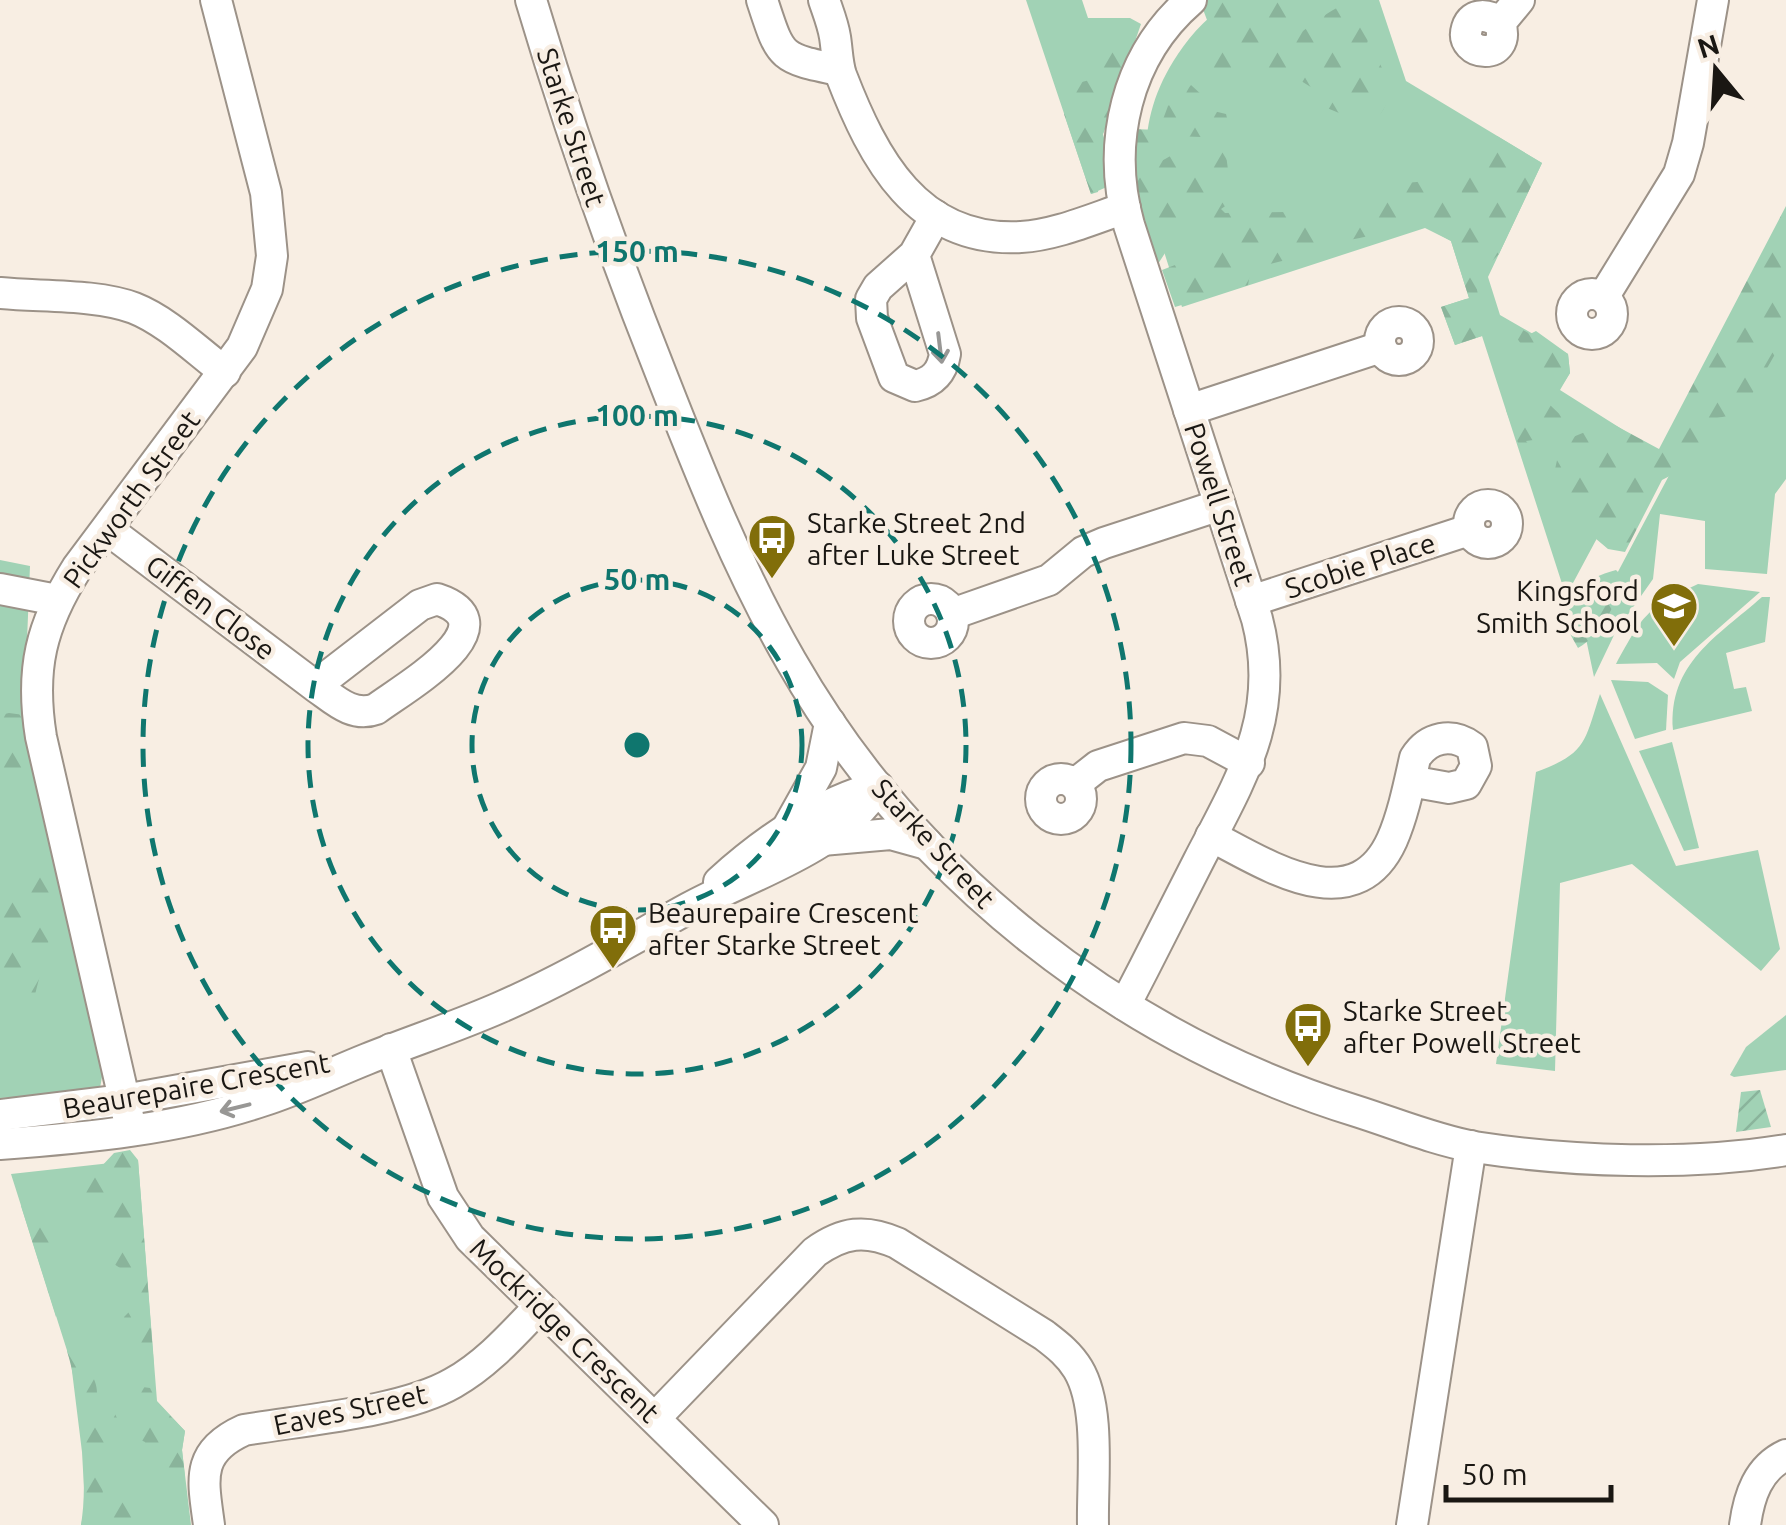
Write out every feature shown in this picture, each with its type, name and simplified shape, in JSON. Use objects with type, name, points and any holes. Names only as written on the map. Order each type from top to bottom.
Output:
[{"type":"street","name":"Pickworth Street","points":[[128,1114],[36,706],[40,651],[57,600],[224,372],[257,319],[266,289],[272,256],[266,193],[216,0]]},
{"type":"street","name":"Starke Street","points":[[532,0],[578,150],[628,292],[753,590],[830,724],[927,844],[990,905],[1055,959],[1125,1005],[1210,1055],[1300,1094],[1470,1146],[1626,1160],[1712,1158],[1786,1150]]},
{"type":"street","points":[[762,0],[780,51],[798,61],[839,70]]},
{"type":"street","points":[[824,0],[839,70],[882,164],[905,194],[936,216],[977,233],[1020,237],[1058,230],[1125,208]]},
{"type":"street","name":"Powell Street","points":[[1125,1005],[1249,763],[1261,721],[1266,676],[1252,600],[1125,208],[1119,144],[1126,103],[1151,47],[1191,0]]},
{"type":"street","points":[[1604,296],[1679,174],[1713,0]]},
{"type":"street","points":[[914,255],[936,216]]},
{"type":"street","points":[[0,293],[134,308],[224,372]]},
{"type":"street","points":[[1190,410],[1381,348]]},
{"type":"street","points":[[952,614],[1049,580],[1083,552],[1220,505]]},
{"type":"street","name":"Giffen Close","points":[[107,529],[315,686],[364,714],[376,710],[458,647],[464,625],[462,614],[437,599],[420,605],[315,686]]},
{"type":"street","name":"Scobie Place","points":[[1252,600],[1470,530]]},
{"type":"street","points":[[0,588],[57,600]]},
{"type":"street","points":[[784,834],[821,768],[830,724]]},
{"type":"street","points":[[1075,784],[1098,766],[1184,738],[1208,742],[1249,763]]},
{"type":"street","points":[[1212,836],[1290,876],[1316,884],[1342,881],[1359,875],[1384,854],[1410,781]]},
{"type":"street","name":"Beaurepaire Crescent","points":[[7,1129],[128,1114],[201,1117],[262,1102],[500,1007],[597,960],[820,840],[863,810],[878,786]]},
{"type":"street","name":"Beaurepaire Crescent","points":[[693,906],[740,863],[784,834],[843,796],[878,786]]},
{"type":"street","points":[[820,840],[891,834],[927,844]]},
{"type":"street","name":"Mockridge Crescent","points":[[392,1049],[434,1175],[456,1219],[485,1254],[763,1525]]},
{"type":"street","points":[[1412,1525],[1470,1146]]},
{"type":"street","points":[[654,1418],[815,1252],[834,1238],[877,1234],[896,1242],[1064,1350],[1088,1392],[1092,1525]]},
{"type":"street","name":"Eaves Street","points":[[209,1525],[204,1467],[226,1438],[244,1430],[422,1397],[477,1368],[539,1306]]},
{"type":"street","points":[[1745,1525],[1757,1480],[1775,1460],[1786,1455]]},
{"type":"green space","points":[[1026,0],[1082,0],[1088,18],[1130,18],[1141,24],[1103,134],[1098,192],[1091,194]]},
{"type":"green space","points":[[1206,0],[1320,0],[1266,31],[1295,37],[1337,8],[1366,0],[1371,26],[1367,44],[1385,75],[1385,107],[1368,125],[1327,108],[1314,89],[1285,71],[1228,76],[1206,66],[1203,48],[1210,28],[1201,4]]},
{"type":"green space","points":[[1233,0],[1379,0],[1406,81],[1542,163],[1488,277],[1500,315],[1568,354],[1570,373],[1560,390],[1647,445],[1566,596],[1482,336],[1455,345],[1441,307],[1469,298],[1451,241],[1425,228],[1182,307],[1161,242],[1147,179],[1150,117],[1160,86],[1183,46],[1210,17]]},
{"type":"green space","points":[[1119,41],[1132,48],[1103,134],[1109,157],[1109,186],[1091,194],[1064,114],[1078,83],[1105,76],[1100,60],[1105,47]]},
{"type":"green space","points":[[1191,85],[1203,96],[1201,108],[1226,114],[1229,126],[1202,137],[1172,136],[1156,152],[1155,163],[1180,152],[1225,147],[1230,185],[1237,198],[1221,209],[1225,213],[1285,212],[1302,219],[1319,250],[1304,258],[1293,240],[1283,233],[1290,259],[1270,264],[1264,255],[1242,255],[1236,261],[1252,262],[1248,285],[1175,307],[1162,270],[1209,252],[1212,234],[1198,223],[1181,228],[1158,264],[1138,198],[1133,129],[1159,130],[1168,106]]},
{"type":"green space","points":[[1497,136],[1542,163],[1499,254],[1475,278],[1478,295],[1469,298],[1451,241],[1433,231],[1430,223],[1400,218],[1372,225],[1371,235],[1365,237],[1328,244],[1320,237],[1327,228],[1344,223],[1347,203],[1390,186],[1435,181],[1453,206],[1463,202],[1465,173]]},
{"type":"green space","points":[[1786,206],[1786,335],[1750,398],[1733,415],[1717,418],[1691,465],[1662,480],[1625,552],[1608,549],[1557,506],[1552,483],[1561,442],[1609,422],[1659,449]]},
{"type":"green space","points":[[1466,299],[1471,318],[1494,318],[1498,324],[1482,336],[1455,345],[1441,307]]},
{"type":"green space","points":[[1762,300],[1786,308],[1786,479],[1775,494],[1767,574],[1705,569],[1705,521],[1660,514],[1653,579],[1615,633],[1594,677],[1585,634]]},
{"type":"green space","points":[[1518,327],[1530,334],[1536,331],[1568,354],[1570,373],[1559,390],[1547,381],[1514,334]]},
{"type":"green space","points":[[1528,400],[1550,405],[1574,428],[1555,437],[1526,441],[1532,449],[1525,462],[1506,410]]},
{"type":"green space","points":[[0,560],[30,566],[24,715],[105,1060],[100,1088],[63,1095],[0,1098]]},
{"type":"green space","points":[[1616,570],[1625,579],[1612,609],[1601,627],[1578,648],[1565,625],[1572,603],[1587,582]]},
{"type":"green space","points":[[1698,584],[1760,592],[1680,662],[1674,679],[1657,663],[1616,664],[1633,634],[1656,607]]},
{"type":"green space","points":[[1762,597],[1770,597],[1765,642],[1726,653],[1734,689],[1746,687],[1752,711],[1673,730],[1674,707],[1687,669],[1713,639]]},
{"type":"green space","points":[[1611,680],[1648,682],[1668,695],[1666,730],[1635,739]]},
{"type":"green space","points":[[1600,694],[1676,866],[1758,850],[1780,949],[1761,971],[1632,864],[1560,883],[1555,1071],[1496,1064],[1536,772],[1565,759],[1581,744]]},
{"type":"green space","points":[[0,715],[24,715],[38,772],[26,790],[0,773]]},
{"type":"green space","points":[[1672,742],[1699,848],[1684,851],[1639,751]]},
{"type":"green space","points":[[39,859],[63,874],[68,894],[57,909],[31,1010],[13,998],[0,978],[0,910],[13,893],[21,871]]},
{"type":"green space","points":[[1786,1015],[1786,1070],[1730,1075],[1746,1047]]},
{"type":"green space","points":[[1760,1090],[1771,1127],[1736,1132],[1741,1092]]},
{"type":"green space","points":[[130,1150],[138,1160],[154,1366],[135,1351],[127,1333],[124,1317],[143,1298],[127,1286],[123,1270],[108,1260],[112,1218],[86,1201],[85,1184],[114,1153]]},
{"type":"green space","points":[[138,1160],[157,1401],[185,1431],[182,1450],[191,1525],[81,1525],[85,1506],[82,1452],[71,1363],[11,1174]]},
{"type":"green space","points":[[33,1202],[45,1214],[55,1236],[57,1261],[48,1267],[49,1278],[67,1293],[56,1317],[21,1206]]},
{"type":"green space","points":[[70,1344],[80,1345],[97,1394],[112,1408],[119,1422],[140,1427],[152,1423],[132,1410],[130,1395],[135,1386],[150,1388],[157,1402],[185,1431],[185,1477],[181,1483],[152,1476],[145,1442],[135,1437],[117,1447],[107,1459],[103,1495],[134,1505],[143,1519],[137,1525],[81,1525],[84,1462],[67,1351]]},
{"type":"place","name":"Starke Street 2nd after Luke Street","points":[[772,580]]},
{"type":"place","name":"Kingsford Smith School","points":[[1674,648]]},
{"type":"place","name":"Beaurepaire Crescent after Starke Street","points":[[613,970]]},
{"type":"place","name":"Starke Street after Powell Street","points":[[1308,1068]]}]
